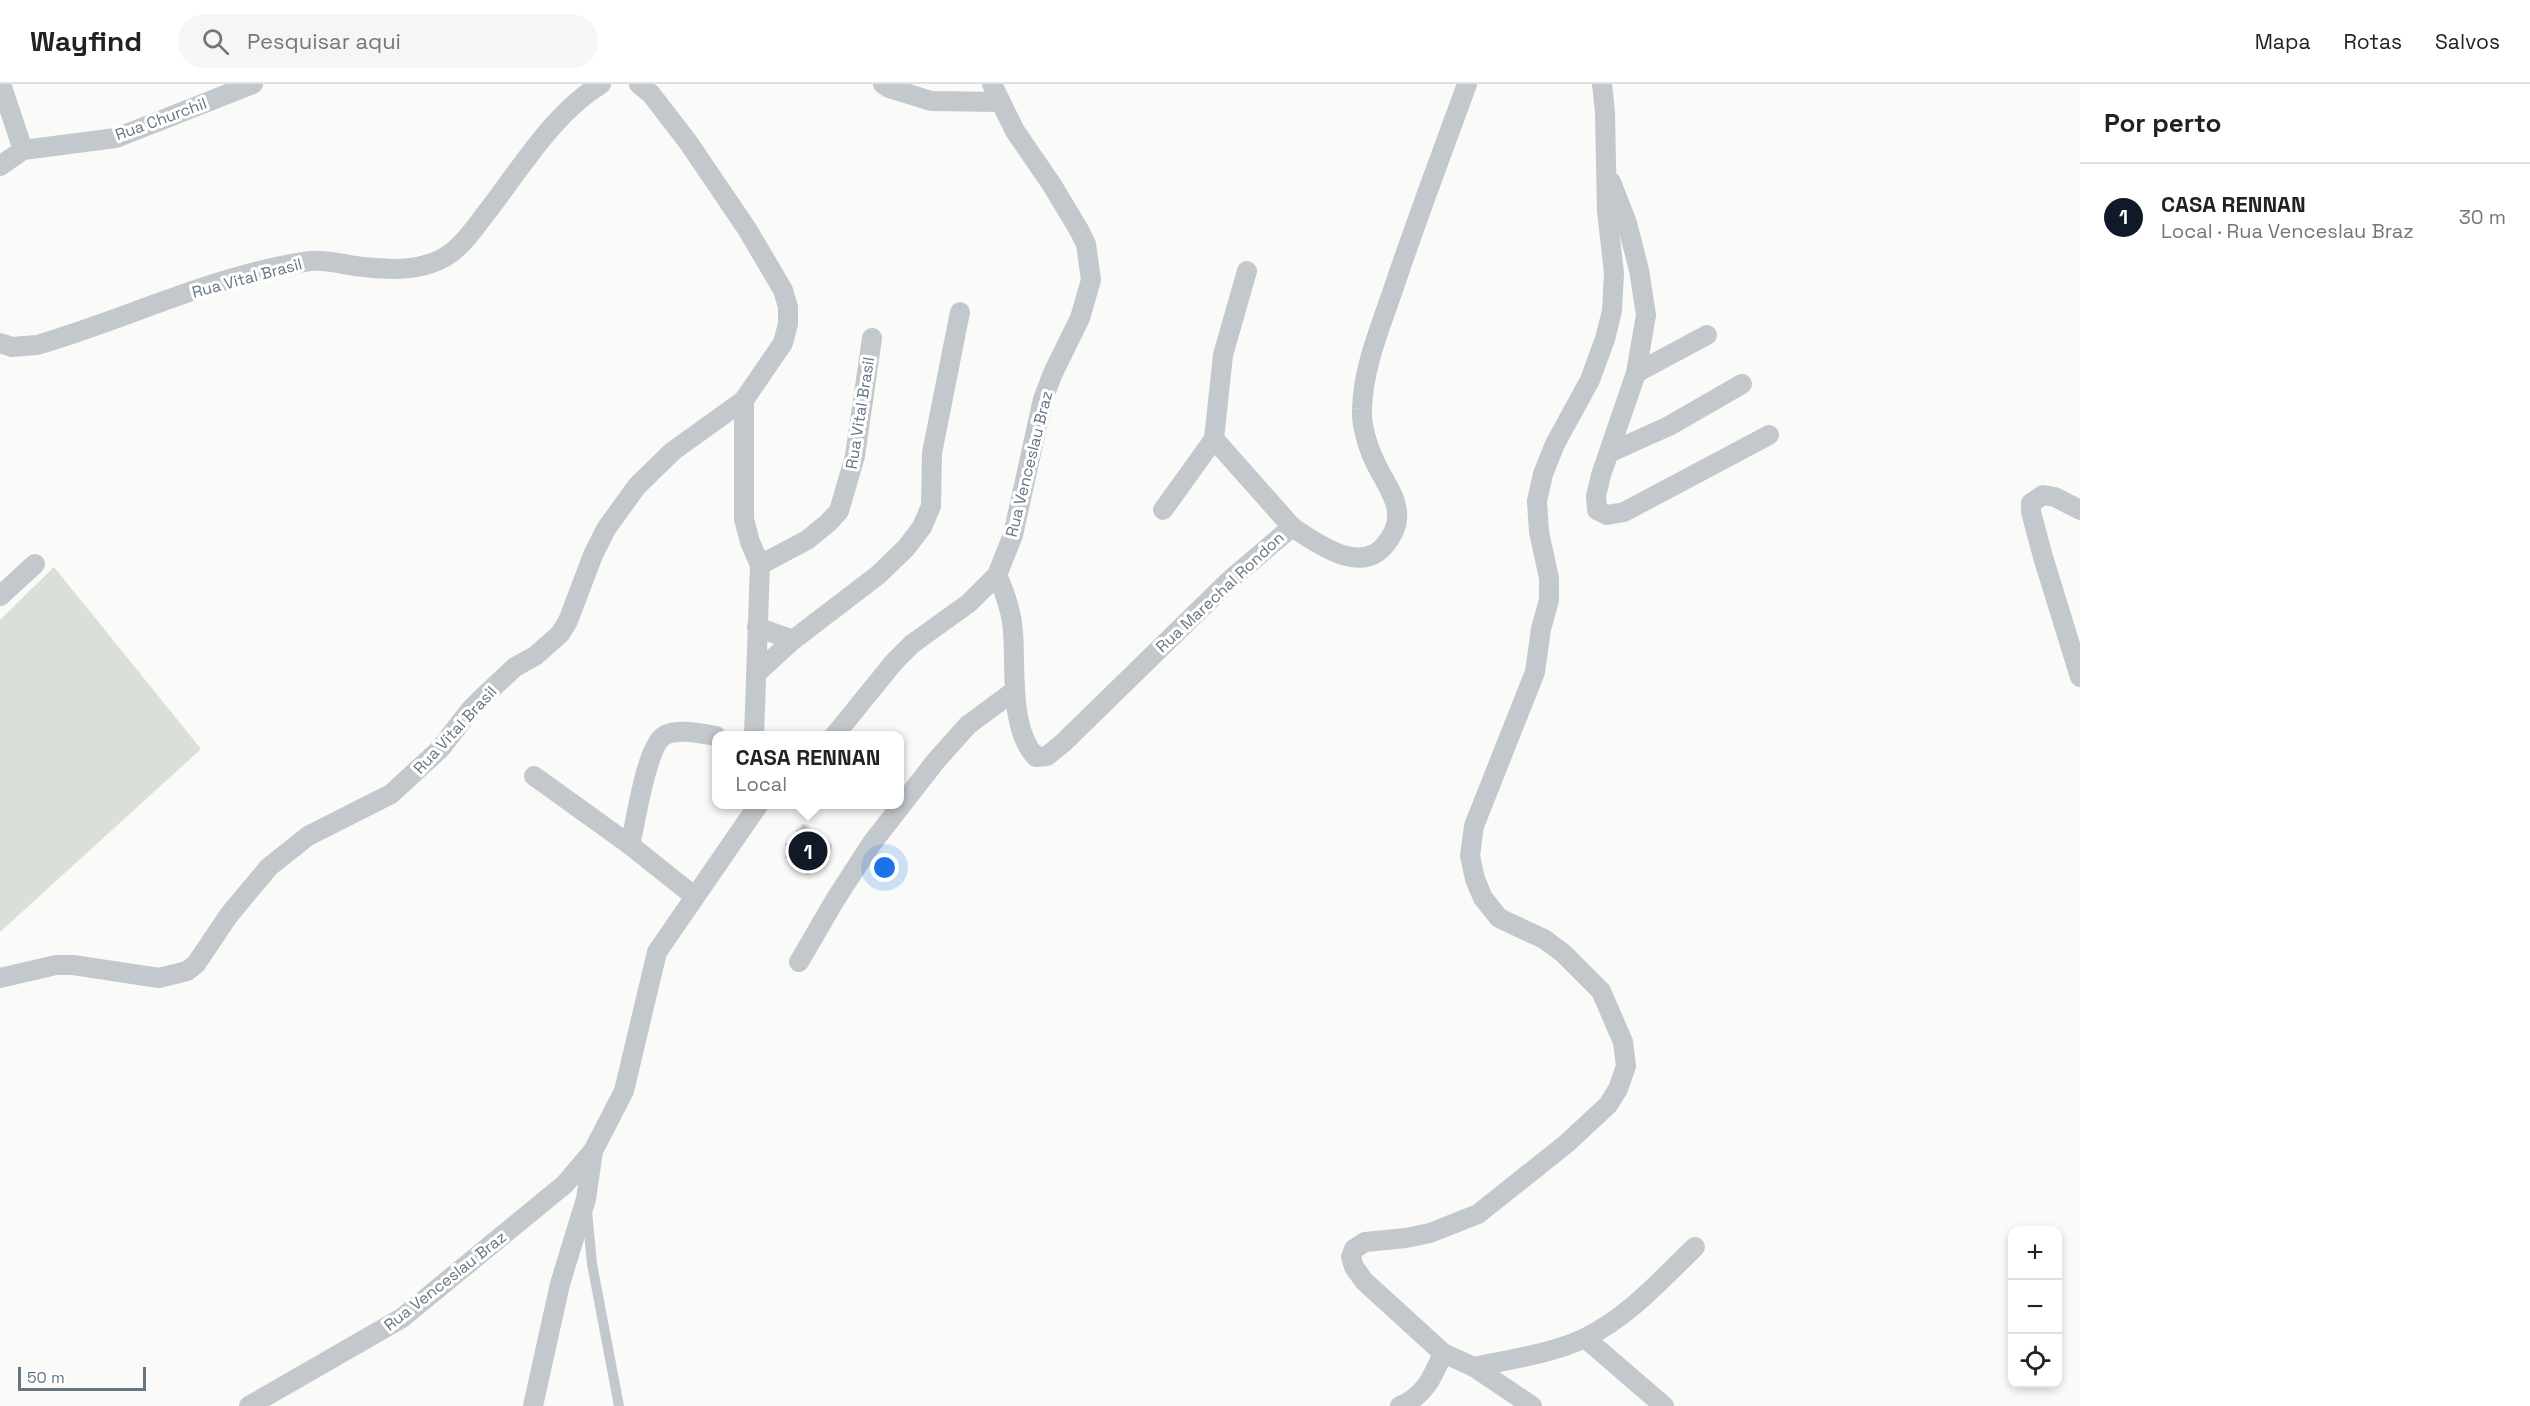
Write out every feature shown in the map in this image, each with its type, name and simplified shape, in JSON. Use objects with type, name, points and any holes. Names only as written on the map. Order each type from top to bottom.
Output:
[{"type":"street","points":[[1,84],[23,150]]},
{"type":"street","name":"Rua Churchil","points":[[0,166],[23,150],[116,138],[253,84]]},
{"type":"street","name":"Rua Vital Brasil","points":[[0,343],[12,346],[37,345],[198,290],[290,265],[313,261],[389,269],[412,268],[432,263],[451,253],[470,233],[536,145],[586,93],[601,84]]},
{"type":"street","name":"Rua Vital Brasil","points":[[0,978],[56,965],[73,965],[159,978],[187,971],[196,964],[229,915],[269,867],[308,837],[391,794],[440,750],[471,709],[484,696],[515,667],[535,656],[560,634],[568,621],[593,555],[606,529],[637,486],[673,451],[744,400],[783,343],[788,324],[788,307],[783,291],[752,236],[700,160],[651,94],[639,84]]},
{"type":"street","points":[[883,84],[931,101],[995,93]]},
{"type":"street","points":[[1532,1406],[1474,1367],[1443,1353],[1364,1281],[1354,1267],[1351,1257],[1354,1249],[1365,1242],[1430,1233],[1478,1214],[1566,1144],[1608,1105],[1618,1089],[1626,1066],[1623,1042],[1601,991],[1563,953],[1544,939],[1498,918],[1483,898],[1475,879],[1470,856],[1474,826],[1534,672],[1541,629],[1549,600],[1549,578],[1539,532],[1537,501],[1543,474],[1590,380],[1605,339],[1612,311],[1614,273],[1607,211],[1602,84]]},
{"type":"street","name":"Rua Marechal Rondon","points":[[997,575],[1007,598],[1013,631],[1014,691],[1028,748],[1036,757],[1047,756],[1063,743],[1232,578],[1292,527],[1331,551],[1351,557],[1369,557],[1385,546],[1393,530],[1398,510],[1391,489],[1375,462],[1361,412],[1364,384],[1380,329],[1461,86]]},
{"type":"street","name":"Rua Venceslau Braz","points":[[837,731],[894,662],[912,644],[969,603],[997,575],[1013,535],[1044,399],[1053,373],[1080,318],[1091,280],[1086,244],[1079,230],[1052,185],[1014,131],[995,93]]},
{"type":"street","points":[[1606,168],[1627,223],[1639,270],[1646,315],[1636,373],[1601,475],[1595,505],[1600,514],[1624,512],[1768,435]]},
{"type":"street","points":[[1163,510],[1214,439],[1223,355],[1247,271]]},
{"type":"street","points":[[756,674],[793,640],[878,575],[906,548],[922,527],[931,506],[932,453],[960,312]]},
{"type":"street","points":[[1636,373],[1707,334]]},
{"type":"street","name":"Rua Vital Brasil","points":[[760,565],[807,540],[839,511],[855,456],[872,338]]},
{"type":"street","points":[[1609,453],[1669,426],[1742,384]]},
{"type":"street","points":[[744,400],[744,519],[750,542],[760,565],[754,731]]},
{"type":"street","points":[[1214,439],[1292,527]]},
{"type":"street","points":[[2080,510],[2055,497],[2043,495],[2031,503],[2031,512],[2043,557],[2080,677]]},
{"type":"street","points":[[0,596],[34,564]]},
{"type":"street","points":[[757,627],[793,640]]},
{"type":"street","points":[[904,802],[968,725],[1014,691]]},
{"type":"street","points":[[630,845],[649,760],[656,742],[672,733],[686,732],[712,735]]},
{"type":"street","points":[[534,776],[630,845],[694,896]]},
{"type":"street","name":"Rua Venceslau Braz","points":[[249,1406],[402,1318],[565,1184],[593,1151],[624,1091],[657,952],[756,809]]},
{"type":"street","points":[[799,962],[872,843],[899,809]]},
{"type":"street","name":"Rua Venceslau Braz","points":[[533,1406],[560,1284],[586,1199],[593,1151]]},
{"type":"street","points":[[1474,1367],[1530,1356],[1585,1338],[1628,1312],[1695,1246]]},
{"type":"street","points":[[1585,1338],[1664,1406]]},
{"type":"street","points":[[1400,1406],[1424,1391],[1443,1353]]},
{"type":"lane","name":"Rua Venceslau Braz","points":[[586,1199],[592,1264],[619,1406]]},
{"type":"shaded area","points":[[54,567],[201,749],[0,932],[0,620]]},
{"type":"building","points":[[798,829],[827,852],[808,875],[785,857],[791,850],[785,845]]},
{"type":"place","name":"CASA RENNAN","points":[[808,851]]}]
